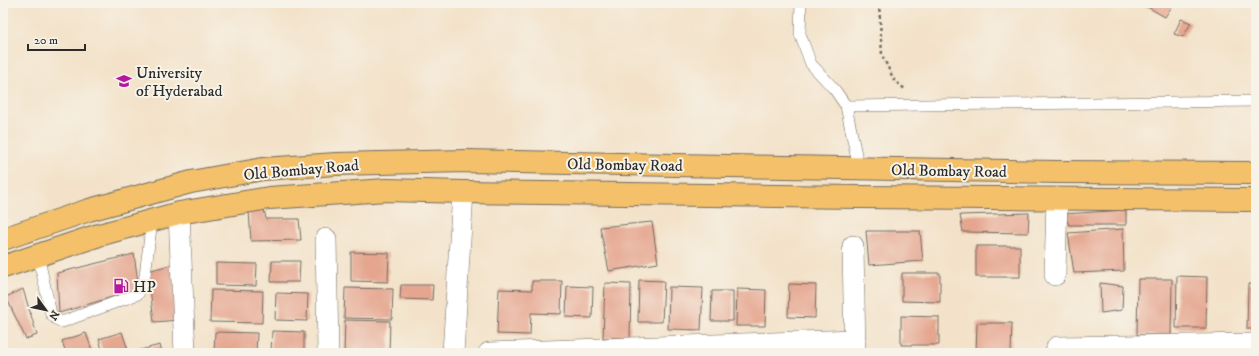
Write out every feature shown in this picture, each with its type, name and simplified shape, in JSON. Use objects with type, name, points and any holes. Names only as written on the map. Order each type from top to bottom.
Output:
[{"type":"main road","name":"Old Bombay Road","points":[[3,239],[89,210],[191,182],[263,169],[343,164],[466,161],[859,169],[1256,173]]},
{"type":"main road","name":"Old Bombay Road","points":[[3,267],[99,235],[178,213],[276,198],[386,190],[858,197],[1256,200]]},
{"type":"street","points":[[453,353],[463,192]]},
{"type":"street","points":[[1055,275],[1057,198]]},
{"type":"street","points":[[178,213],[185,353]]},
{"type":"street","points":[[326,239],[328,353]]},
{"type":"street","points":[[489,353],[855,347],[852,246]]},
{"type":"street","points":[[1056,353],[1056,346],[1256,344]]},
{"type":"lane","points":[[801,3],[800,34],[811,64],[835,90],[846,106],[859,169]]},
{"type":"lane","points":[[846,106],[1256,101]]},
{"type":"lane","points":[[38,255],[51,314],[62,322],[138,294],[144,283],[152,220]]},
{"type":"path","points":[[879,3],[882,55],[894,80],[916,98],[930,105]]},
{"type":"building","points":[[1141,3],[1174,3],[1165,17]]},
{"type":"building","points":[[1181,19],[1191,23],[1183,37],[1174,34]]},
{"type":"building","points":[[264,209],[266,219],[299,219],[301,240],[251,241],[249,211]]},
{"type":"building","points":[[1126,210],[1126,225],[1069,225],[1064,214]]},
{"type":"building","points":[[1029,213],[1028,233],[963,232],[960,215]]},
{"type":"building","points":[[652,222],[658,263],[609,271],[600,227]]},
{"type":"building","points":[[1123,229],[1124,271],[1074,273],[1068,233]]},
{"type":"building","points":[[866,231],[920,231],[923,261],[869,265]]},
{"type":"building","points":[[976,246],[1020,246],[1020,277],[976,277]]},
{"type":"building","points":[[351,252],[389,253],[388,282],[351,281]]},
{"type":"building","points":[[134,254],[139,289],[59,313],[57,273]]},
{"type":"building","points":[[272,261],[300,261],[299,282],[271,282]]},
{"type":"building","points":[[177,263],[179,320],[154,322],[148,271]]},
{"type":"building","points":[[216,263],[257,264],[256,286],[216,285]]},
{"type":"building","points":[[902,273],[940,273],[940,302],[902,301]]},
{"type":"building","points":[[1177,276],[1207,277],[1206,328],[1176,328]]},
{"type":"building","points":[[1138,279],[1172,279],[1171,335],[1137,335]]},
{"type":"building","points":[[639,280],[664,281],[662,322],[638,322]]},
{"type":"building","points":[[532,281],[562,281],[561,314],[531,313],[530,335],[497,334],[499,289],[532,290]]},
{"type":"building","points":[[605,283],[631,284],[630,338],[603,338]]},
{"type":"building","points":[[1100,283],[1123,286],[1122,310],[1101,313]]},
{"type":"building","points":[[789,284],[816,285],[815,318],[788,317]]},
{"type":"building","points":[[1248,284],[1256,284],[1256,329],[1247,329]]},
{"type":"building","points":[[401,285],[433,285],[432,300],[400,299]]},
{"type":"building","points":[[567,286],[593,287],[592,318],[566,317]]},
{"type":"building","points":[[669,287],[703,288],[701,330],[668,329]]},
{"type":"building","points":[[345,288],[393,289],[392,319],[344,318]]},
{"type":"building","points":[[23,289],[37,335],[26,339],[6,297]]},
{"type":"building","points":[[737,289],[766,290],[765,326],[736,326]]},
{"type":"building","points":[[211,290],[263,291],[262,323],[210,322]]},
{"type":"building","points":[[712,291],[733,291],[733,321],[711,321]]},
{"type":"building","points":[[276,293],[308,294],[307,321],[275,320]]},
{"type":"building","points":[[901,316],[939,317],[939,345],[901,345]]},
{"type":"building","points":[[345,320],[390,321],[389,353],[344,353]]},
{"type":"building","points":[[977,323],[1012,323],[1011,353],[976,353]]},
{"type":"building","points":[[272,331],[304,332],[304,353],[271,353]]},
{"type":"building","points":[[122,332],[129,353],[103,353],[99,339]]},
{"type":"building","points":[[215,332],[257,333],[256,353],[214,353]]},
{"type":"building","points":[[86,333],[93,353],[66,353],[62,341]]},
{"type":"building","points":[[160,345],[162,353],[136,353],[136,351]]},
{"type":"place","name":"University of Hyderabad","points":[[124,81]]},
{"type":"place","name":"HP","points":[[121,286]]}]
